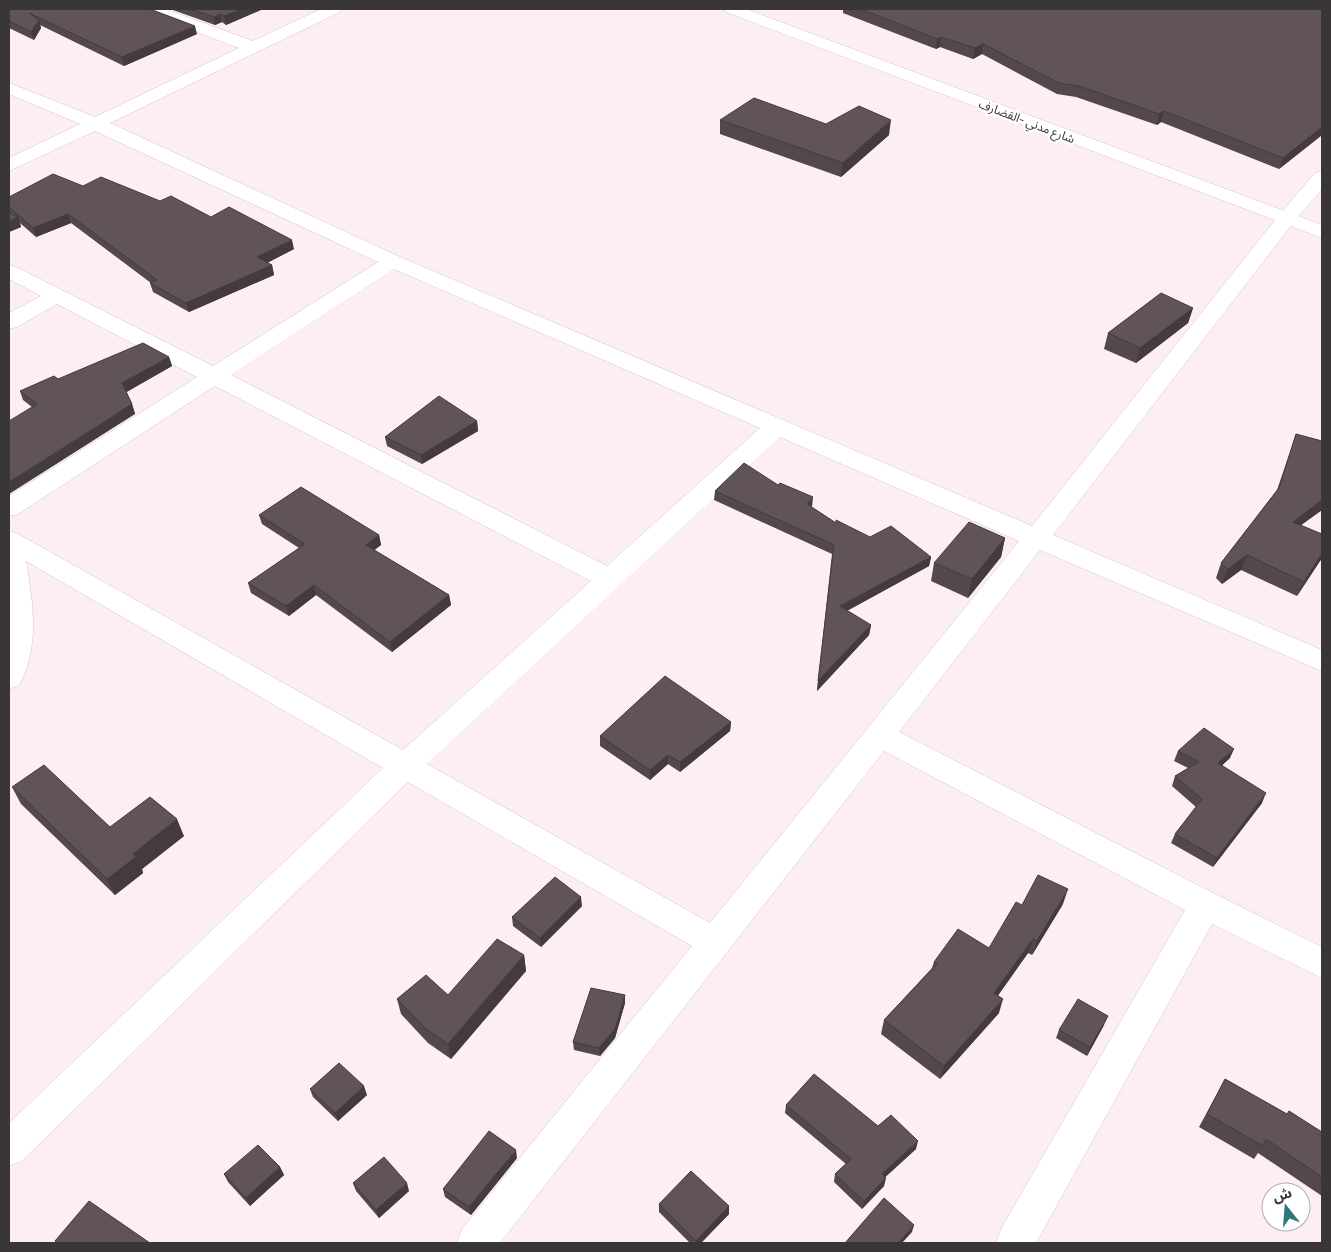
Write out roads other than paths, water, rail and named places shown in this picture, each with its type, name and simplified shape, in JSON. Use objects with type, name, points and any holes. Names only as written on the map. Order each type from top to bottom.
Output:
[{"type":"main road","points":[[150,9],[253,48]]},
{"type":"main road","points":[[9,165],[334,9]]},
{"type":"main road","name":"شارع مدني -القضارف","points":[[732,9],[1322,232]]},
{"type":"main road","points":[[9,88],[94,123],[393,261],[1322,661]]},
{"type":"main road","points":[[476,1243],[1036,538],[1286,219],[1322,177]]},
{"type":"main road","points":[[9,508],[393,261]]},
{"type":"main road","points":[[9,272],[608,578]]},
{"type":"main road","points":[[9,322],[56,296]]},
{"type":"main road","points":[[9,1148],[405,766],[776,426]]},
{"type":"main road","points":[[9,540],[714,942]]},
{"type":"main road","points":[[9,540],[16,580],[18,629],[9,678]]},
{"type":"main road","points":[[878,735],[1205,905],[1322,963]]},
{"type":"main road","points":[[1015,1243],[1205,905]]}]
